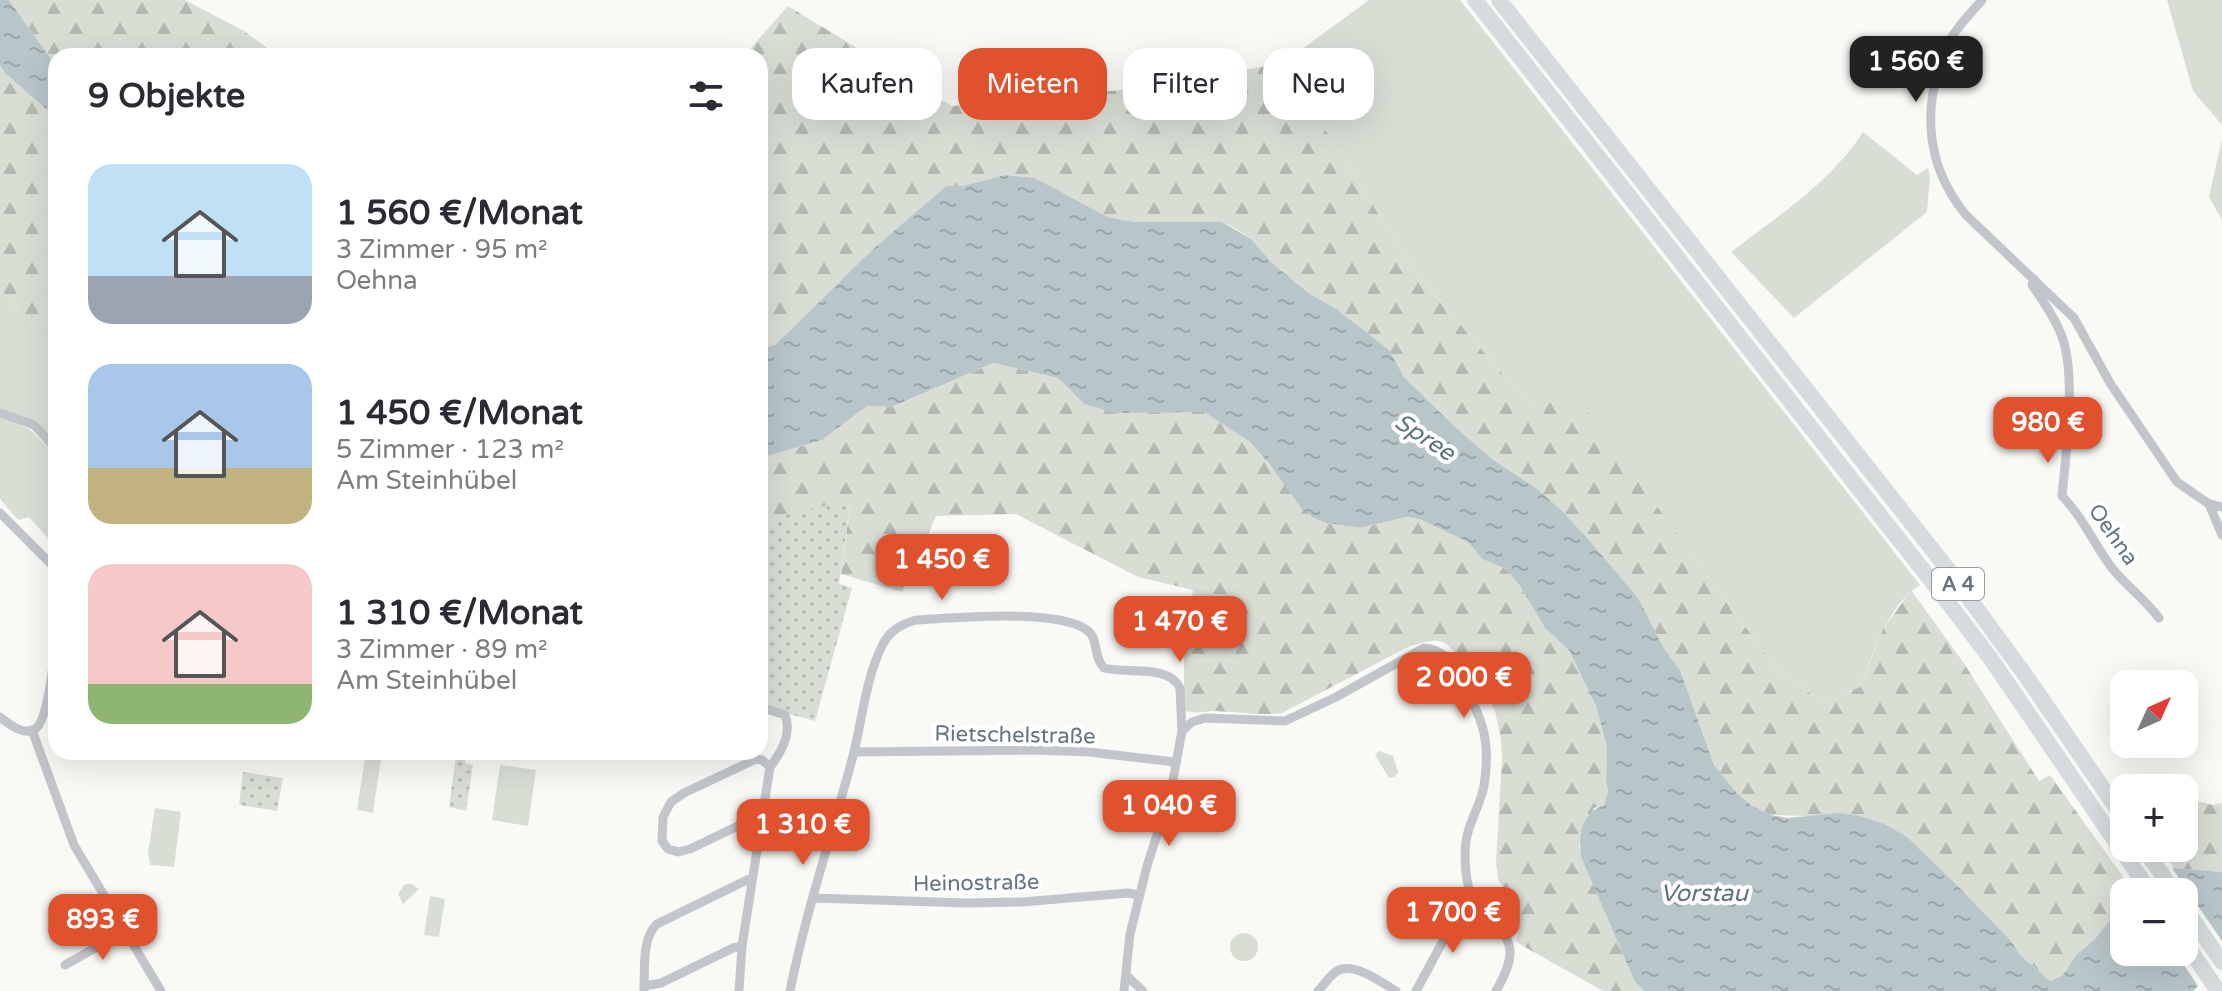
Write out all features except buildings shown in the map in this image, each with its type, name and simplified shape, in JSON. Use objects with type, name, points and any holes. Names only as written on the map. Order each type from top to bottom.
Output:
[{"type":"highway","name":"A 4","points":[[1475,0],[1991,659],[2141,878]]},
{"type":"highway","name":"A 4","points":[[1499,0],[1984,618],[2110,799]]},
{"type":"highway","points":[[2198,927],[2222,962]]},
{"type":"highway","points":[[2198,962],[2218,991]]},
{"type":"street","name":"Oehna","points":[[1982,0],[1952,36],[1933,81],[1931,131],[1935,163],[1950,196],[2074,318],[2110,383],[2168,470],[2186,490],[2209,504],[2222,507]]},
{"type":"street","name":"Oehna","points":[[2034,279],[2032,285],[2062,336],[2067,364],[2062,496],[2087,525],[2117,574],[2145,599],[2159,618]]},
{"type":"street","points":[[0,413],[34,425],[48,440]]},
{"type":"street","points":[[2209,504],[2222,535]]},
{"type":"street","points":[[0,513],[48,561]]},
{"type":"street","points":[[790,991],[822,858],[881,647],[891,632],[916,620],[1039,616],[1089,631],[1094,637],[1098,662],[1104,668],[1162,675],[1177,682],[1180,688],[1182,731],[1171,791],[1139,895],[1130,934],[1124,991]]},
{"type":"street","points":[[1182,731],[1199,719],[1285,721],[1336,697],[1411,653],[1424,648],[1445,654],[1481,718],[1486,737],[1484,787],[1465,843],[1470,892],[1476,905],[1507,937],[1512,953],[1510,964],[1496,991]]},
{"type":"street","points":[[0,731],[4,720],[17,729],[32,730],[43,719],[48,689]]},
{"type":"street","points":[[739,991],[742,946],[770,767],[781,754],[788,724],[785,715],[768,710]]},
{"type":"street","points":[[32,730],[74,845],[161,991]]},
{"type":"street","name":"Rietschelstraße","points":[[854,752],[1034,750],[1089,752],[1175,762]]},
{"type":"street","points":[[754,760],[671,802],[663,817],[662,841],[668,849],[678,852],[690,849],[765,813]]},
{"type":"street","points":[[762,760],[770,767]]},
{"type":"street","points":[[742,946],[644,989],[647,942],[651,930],[657,924],[753,877]]},
{"type":"street","name":"Heinostraße","points":[[813,898],[967,903],[1022,902],[1128,893],[1139,895]]},
{"type":"street","points":[[1416,991],[1455,919],[1476,905]]},
{"type":"street","points":[[65,965],[125,931]]},
{"type":"street","points":[[1318,991],[1342,969],[1359,971],[1396,991]]},
{"type":"street","points":[[1126,975],[1143,991]]},
{"type":"green space","points":[[9,0],[185,0],[244,31],[267,48],[48,48],[48,55]]},
{"type":"green space","points":[[1369,0],[1460,0],[1920,585],[1909,593],[1890,617],[1860,687],[1824,703],[1777,670],[1582,405],[1526,401],[1415,272],[1319,120],[1374,120],[1374,48],[1303,48]]},
{"type":"green space","points":[[2167,0],[2222,0],[2222,125],[2193,91]]},
{"type":"green space","points":[[788,6],[857,48],[792,48],[792,120],[942,120],[942,100],[952,106],[958,105],[958,120],[1107,120],[1107,91],[1123,90],[1123,120],[1247,120],[1247,69],[1263,67],[1263,120],[1319,120],[1415,272],[1526,401],[1582,404],[1777,670],[1824,703],[1860,687],[1883,629],[1911,590],[1963,662],[2039,781],[2050,775],[2124,878],[2110,878],[2110,920],[2076,955],[2063,975],[2050,981],[2019,954],[2011,941],[1956,884],[1905,836],[1807,816],[1771,815],[1752,806],[1714,765],[1680,670],[1665,650],[1638,598],[1595,547],[1536,488],[1492,459],[1452,424],[1404,377],[1389,350],[1338,310],[1310,294],[1273,264],[1251,239],[1222,222],[1134,222],[1108,217],[1035,178],[1005,175],[963,186],[946,186],[873,249],[775,345],[768,347],[768,48],[751,48]]},
{"type":"green space","points":[[0,65],[48,111],[48,348],[0,288]]},
{"type":"green space","points":[[1863,132],[1917,175],[1928,168],[1927,212],[1794,318],[1731,252],[1819,183]]},
{"type":"green space","points":[[2222,139],[2222,220],[2209,197]]},
{"type":"green space","points":[[0,288],[48,348],[48,435],[36,422],[0,409]]},
{"type":"green space","points":[[993,363],[1058,378],[1084,404],[1204,412],[1250,442],[1314,518],[1326,523],[1362,528],[1406,517],[1419,519],[1468,542],[1482,559],[1506,569],[1545,628],[1569,650],[1596,706],[1607,747],[1608,792],[1604,805],[1594,808],[1579,844],[1581,857],[1635,981],[1645,991],[1603,991],[1516,942],[1520,920],[1511,898],[1498,880],[1496,862],[1502,759],[1495,711],[1471,661],[1463,663],[1446,644],[1434,641],[1408,647],[1282,713],[1192,712],[1184,710],[1184,657],[1193,590],[1138,577],[1016,514],[936,516],[902,592],[841,574],[850,506],[793,512],[768,521],[768,456],[822,440],[867,406],[893,407]]},
{"type":"green space","points":[[0,417],[29,429],[48,447],[48,538],[29,517],[18,520],[0,499]]},
{"type":"green space","points":[[835,504],[850,505],[839,584],[852,588],[815,721],[768,708],[768,521],[793,512]]},
{"type":"green space","points":[[1379,751],[1393,756],[1398,772],[1395,777],[1389,778],[1375,755]]},
{"type":"green space","points":[[365,760],[381,760],[373,813],[357,810]]},
{"type":"green space","points":[[455,760],[466,760],[465,763],[473,765],[466,811],[449,807]]},
{"type":"green space","points":[[500,765],[536,770],[528,826],[492,820]]},
{"type":"green space","points":[[243,772],[283,778],[277,811],[239,805]]},
{"type":"green space","points":[[2198,801],[2213,805],[2222,803],[2222,872],[2174,868],[2170,862],[2198,862]]},
{"type":"green space","points":[[155,808],[181,812],[174,867],[150,865],[148,852]]},
{"type":"green space","points":[[405,884],[419,889],[403,904],[398,894]]},
{"type":"green space","points":[[430,896],[445,899],[439,937],[424,935]]},
{"type":"green space","points":[[1244,933],[1254,937],[1258,947],[1254,957],[1244,961],[1234,957],[1230,947],[1234,937]]},
{"type":"water","points":[[0,0],[9,0],[48,55],[48,111],[5,73],[0,65]]},
{"type":"water","name":"Vorstau","points":[[1005,175],[1035,178],[1108,217],[1134,222],[1222,222],[1251,239],[1273,264],[1310,294],[1338,310],[1389,350],[1404,377],[1452,424],[1492,459],[1536,488],[1595,547],[1638,598],[1665,650],[1680,670],[1714,765],[1752,806],[1787,818],[1839,813],[1860,816],[1906,836],[2011,941],[2019,954],[2050,981],[2063,975],[2076,955],[2110,920],[2110,966],[2198,966],[2198,878],[2157,878],[2174,868],[2222,872],[2222,972],[2208,975],[2193,991],[1645,991],[1635,982],[1581,857],[1583,826],[1590,814],[1604,805],[1608,792],[1607,747],[1596,706],[1569,650],[1545,628],[1520,586],[1506,569],[1482,559],[1468,542],[1419,519],[1406,517],[1361,528],[1326,523],[1302,509],[1250,442],[1204,412],[1116,413],[1084,404],[1058,378],[993,363],[892,407],[867,406],[822,440],[768,456],[768,347],[775,345],[873,249],[946,186],[963,186]]},
{"type":"pier","points":[[2170,865],[2179,878],[2149,878]]},
{"type":"pier","points":[[2198,906],[2222,941],[2222,976],[2210,979],[2200,989],[2184,966],[2198,966]]},
{"type":"water label","name":"Spree","points":[[1425,437]]}]
